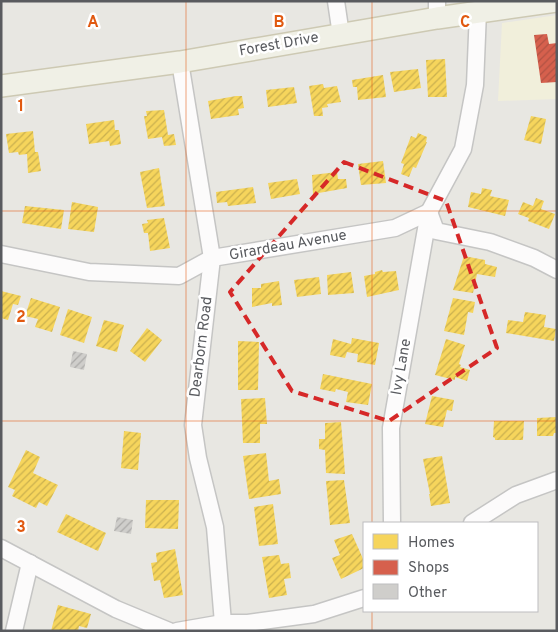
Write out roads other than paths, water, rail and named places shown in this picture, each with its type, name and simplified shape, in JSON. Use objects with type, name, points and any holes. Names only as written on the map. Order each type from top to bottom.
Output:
[{"type":"main road","name":"Forest Drive","points":[[1,86],[180,62],[341,35],[437,9],[478,11],[556,1]]},
{"type":"street","points":[[336,1],[341,35]]},
{"type":"street","name":"Ivy Lane","points":[[392,522],[391,428],[429,212],[463,149],[475,85],[478,11]]},
{"type":"street","name":"Dearborn Road","points":[[180,62],[212,258],[193,425],[198,458],[215,527],[222,627]]},
{"type":"street","points":[[429,212],[436,231],[490,242],[534,258],[557,270]]},
{"type":"street","name":"Girardeau Avenue","points":[[1,254],[88,272],[180,276],[212,258],[395,228],[429,212]]},
{"type":"street","points":[[474,522],[516,496],[557,480]]},
{"type":"street","points":[[1,548],[116,609],[169,631]]},
{"type":"street","points":[[14,631],[30,563]]},
{"type":"street","points":[[177,631],[222,627],[314,614],[363,598]]}]
